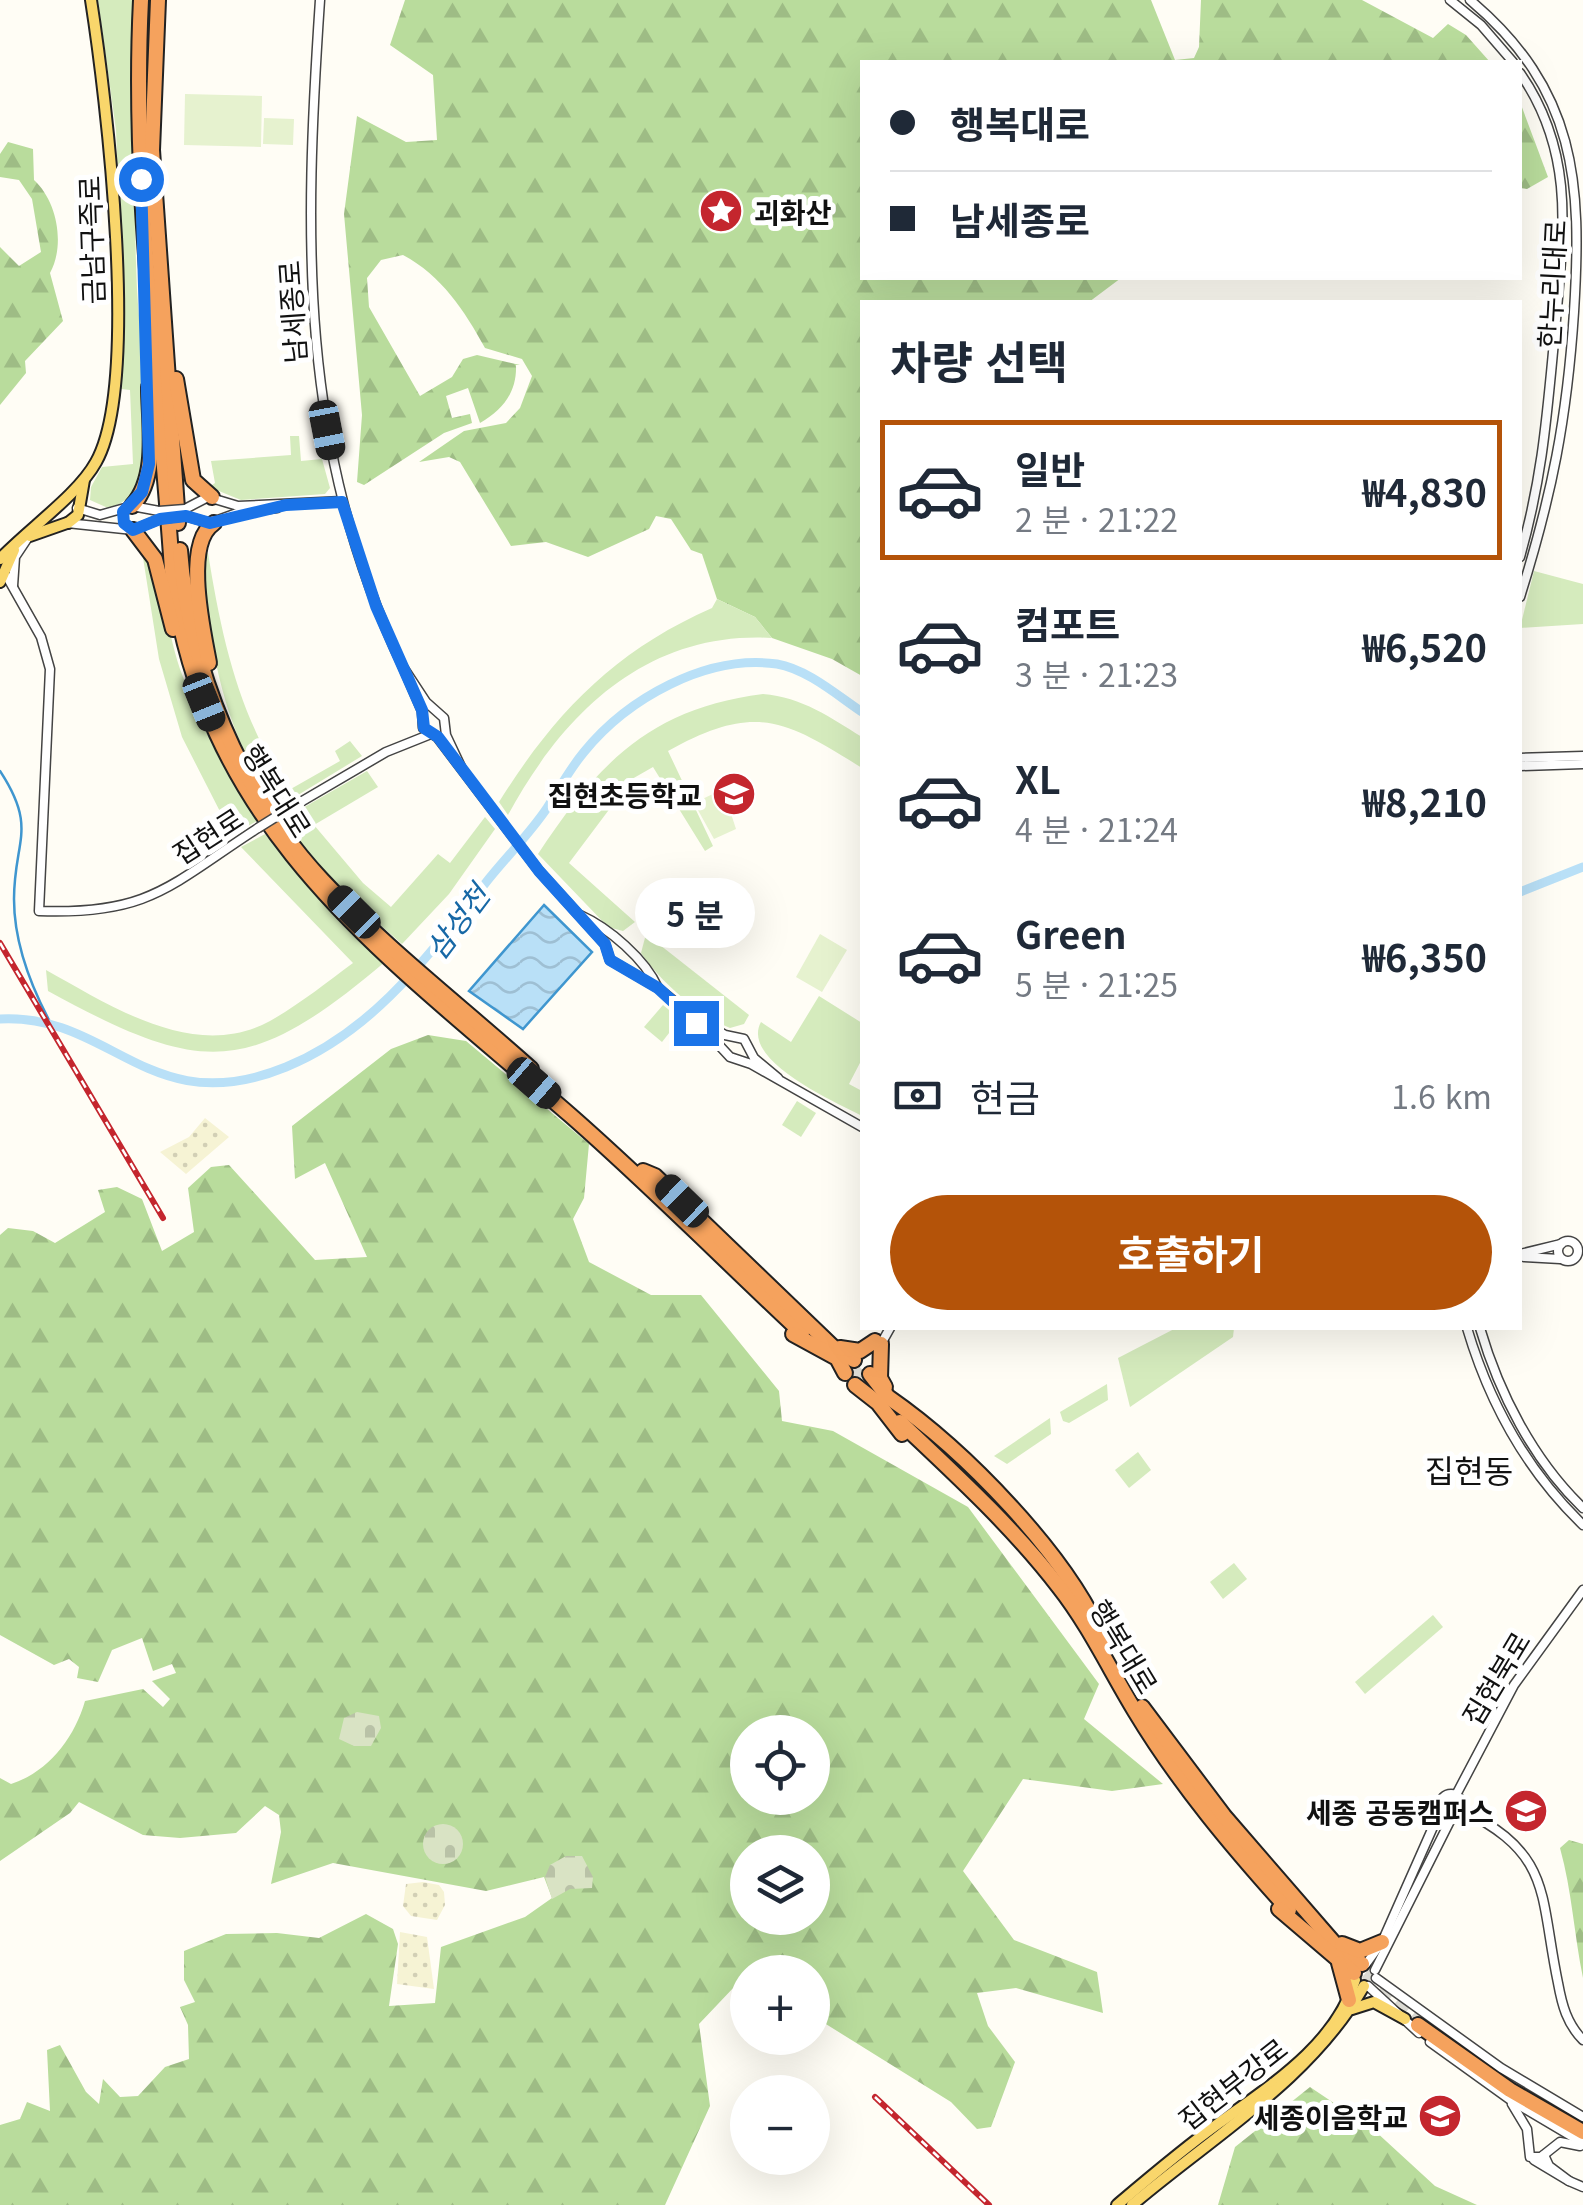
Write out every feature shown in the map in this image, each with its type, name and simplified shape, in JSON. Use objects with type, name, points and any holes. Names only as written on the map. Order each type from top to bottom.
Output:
[{"type":"highway","name":"행복대로","points":[[149,0],[137,92],[146,146],[179,621],[191,669],[230,767],[297,866],[641,1174],[806,1332]]},
{"type":"highway","name":"행복대로","points":[[152,266],[186,598],[208,688],[238,759],[292,844],[321,880],[389,949]]},
{"type":"highway","points":[[152,266],[193,480],[216,499]]},
{"type":"highway","points":[[129,507],[142,492],[149,464],[152,266]]},
{"type":"highway","points":[[216,522],[202,535],[196,560],[211,676],[230,736]]},
{"type":"highway","points":[[131,529],[155,559],[187,679],[214,744],[230,767]]},
{"type":"highway","points":[[806,1332],[848,1352],[860,1351],[879,1337]]},
{"type":"highway","points":[[806,1332],[834,1348],[888,1398],[900,1418]]},
{"type":"highway","points":[[857,1372],[879,1337]]},
{"type":"highway","points":[[879,1337],[880,1378],[900,1418]]},
{"type":"highway","name":"행복대로","points":[[900,1418],[1030,1539],[1101,1643],[1139,1710],[1150,1747],[1172,1780],[1297,1910]]},
{"type":"highway","points":[[1297,1910],[1304,1934],[1343,1968],[1350,2004]]},
{"type":"highway","points":[[1297,1910],[1351,1950],[1365,1951],[1387,1941]]},
{"type":"highway","points":[[1297,1910],[1365,1975]]},
{"type":"highway","points":[[1304,1934],[1365,1975]]},
{"type":"highway","points":[[1415,2021],[1510,2090],[1583,2128]]},
{"type":"main road","name":"금남구즉로","points":[[1,573],[13,551],[87,474],[98,458],[106,432],[116,332],[108,122],[91,0]]},
{"type":"main road","name":"금남구즉로","points":[[68,523],[76,518],[87,474]]},
{"type":"main road","points":[[68,523],[58,518],[58,505],[70,501],[77,507]]},
{"type":"main road","points":[[28,534],[68,523]]},
{"type":"main road","name":"집현부강로","points":[[1132,2205],[1302,2070],[1350,2004],[1365,1975]]},
{"type":"main road","points":[[1350,2004],[1374,2002],[1415,2021]]},
{"type":"main road","name":"집현부강로","points":[[1117,2205],[1292,2066],[1350,2004]]},
{"type":"street","name":"남세종로","points":[[320,0],[308,233],[311,309],[342,502],[376,606],[432,734]]},
{"type":"street","name":"한누리대로","points":[[1470,0],[1517,47],[1541,81],[1566,140],[1578,202],[1562,441],[1522,590]]},
{"type":"street","points":[[1452,1],[1482,25],[1511,60]]},
{"type":"street","name":"한누리대로","points":[[1522,76],[1544,117],[1553,145],[1566,229],[1548,433],[1522,547]]},
{"type":"street","points":[[87,474],[85,502],[103,515]]},
{"type":"street","points":[[77,507],[103,515],[129,507],[160,515],[185,513],[216,499],[286,505],[342,502]]},
{"type":"street","points":[[216,499],[223,509],[216,522]]},
{"type":"street","points":[[185,513],[216,522],[286,505]]},
{"type":"street","points":[[129,507],[122,520],[131,529]]},
{"type":"street","points":[[68,523],[131,529],[160,515]]},
{"type":"street","points":[[45,529],[88,525]]},
{"type":"street","points":[[1,573],[28,534]]},
{"type":"street","points":[[14,595],[12,564],[28,534]]},
{"type":"street","points":[[1,573],[14,595]]},
{"type":"street","points":[[1,573],[14,595]]},
{"type":"street","name":"집현로","points":[[14,595],[41,637],[50,668],[39,911],[100,912],[144,901],[386,752],[445,726]]},
{"type":"street","name":"남세종로","points":[[404,667],[445,726]]},
{"type":"street","name":"집현로","points":[[386,752],[436,712]]},
{"type":"street","points":[[445,726],[462,769]]},
{"type":"street","points":[[432,734],[539,871],[580,914],[612,962],[658,988],[691,1015],[730,1058],[778,1078],[860,1126]]},
{"type":"street","points":[[1522,758],[1583,756]]},
{"type":"street","points":[[1522,766],[1583,764]]},
{"type":"street","points":[[580,914],[630,946],[658,988]]},
{"type":"street","points":[[608,952],[619,941]]},
{"type":"street","points":[[622,965],[632,954]]},
{"type":"street","points":[[691,1015],[744,1039],[748,1049],[778,1078]]},
{"type":"street","points":[[725,1050],[733,1037]]},
{"type":"street","points":[[739,1059],[748,1049]]},
{"type":"street","points":[[1522,1254],[1578,1243],[1580,1256],[1561,1259],[1522,1255]]},
{"type":"street","points":[[1560,1244],[1561,1259]]},
{"type":"street","points":[[1469,1330],[1484,1377],[1527,1460],[1583,1525]]},
{"type":"street","points":[[1481,1330],[1494,1372],[1522,1428],[1556,1478],[1583,1508]]},
{"type":"street","name":"집현북로","points":[[1441,1809],[1444,1796],[1456,1795],[1514,1685],[1583,1590]]},
{"type":"street","points":[[1456,1795],[1461,1809],[1510,1836],[1538,1877],[1562,2004],[1583,2040]]},
{"type":"street","points":[[1399,1997],[1386,1980],[1382,1960],[1387,1941],[1441,1809],[1453,1816]]},
{"type":"street","points":[[1365,1975],[1453,1816],[1461,1809]]},
{"type":"street","points":[[1365,1975],[1382,1960]]},
{"type":"street","points":[[1365,1975],[1583,2117]]},
{"type":"street","points":[[1365,1975],[1415,2021],[1412,2029],[1489,2086],[1583,2145]]},
{"type":"street","points":[[1489,2086],[1523,2120],[1529,2137],[1528,2154],[1583,2187]]},
{"type":"street","points":[[1534,2160],[1560,2142],[1583,2145]]},
{"type":"street","points":[[1544,2155],[1550,2166],[1570,2182]]},
{"type":"street","points":[[1570,2182],[1583,2176]]},
{"type":"shaded area","points":[[205,1118],[229,1137],[186,1174],[160,1152],[189,1137]]},
{"type":"shaded area","points":[[406,1884],[439,1885],[444,1892],[445,1905],[437,1920],[411,1916],[403,1906]]},
{"type":"shaded area","points":[[400,1932],[427,1937],[434,1989],[397,1984]]},
{"type":"green space","points":[[98,0],[138,0],[136,254],[148,429],[139,486],[126,500],[108,508],[90,500],[91,487],[102,467],[133,464],[130,390],[121,389],[124,314],[116,130]]},
{"type":"green space","points":[[405,0],[1151,0],[1175,60],[860,60],[860,280],[1118,280],[1092,300],[860,300],[860,675],[832,659],[772,638],[755,617],[717,599],[702,554],[691,550],[671,519],[656,516],[649,529],[588,557],[546,542],[511,546],[460,462],[449,457],[419,462],[464,431],[506,423],[520,408],[532,376],[522,359],[485,348],[451,295],[403,255],[381,260],[367,278],[369,307],[420,396],[452,377],[463,359],[477,355],[520,365],[516,365],[507,399],[488,418],[480,423],[468,388],[446,396],[452,418],[470,414],[472,423],[444,433],[364,485],[357,482],[362,415],[344,214],[357,116],[406,142],[437,140],[433,75],[390,45]]},
{"type":"green space","points":[[1201,0],[1362,0],[1433,38],[1448,24],[1466,35],[1488,60],[1175,60],[1194,58],[1199,47]]},
{"type":"green space","points":[[185,94],[262,96],[261,147],[184,145]]},
{"type":"green space","points":[[1522,107],[1548,177],[1522,188]]},
{"type":"green space","points":[[264,118],[294,119],[293,145],[263,144]]},
{"type":"green space","points":[[8,142],[33,149],[34,180],[54,212],[58,238],[50,273],[63,321],[25,361],[26,373],[0,405],[0,247],[19,266],[41,252],[32,199],[19,180],[0,177],[0,154]]},
{"type":"green space","points":[[290,436],[299,436],[301,461],[322,459],[330,488],[325,494],[241,500],[209,487],[215,483],[211,461],[291,455]]},
{"type":"green space","points":[[141,545],[156,576],[177,661],[191,696],[225,769],[257,821],[232,835],[182,737],[159,659]]},
{"type":"green space","points":[[208,553],[235,677],[257,735],[289,790],[340,761],[335,751],[350,741],[362,756],[275,809],[242,746],[222,686],[209,624],[201,554]]},
{"type":"green space","points":[[1534,571],[1583,584],[1583,624],[1522,628]]},
{"type":"green space","points":[[717,599],[755,617],[772,638],[727,639],[686,648],[648,664],[614,685],[555,743],[508,815],[499,802],[542,741],[589,688],[645,644],[712,608]]},
{"type":"green space","points":[[763,694],[803,704],[860,736],[860,767],[812,738],[769,723],[725,726],[668,751],[713,846],[705,851],[653,767],[632,779],[569,863],[635,922],[623,931],[608,927],[538,854],[583,793],[631,745],[689,712]]},
{"type":"green space","points":[[367,771],[378,787],[314,825],[363,883],[391,907],[438,854],[450,863],[485,817],[495,829],[449,894],[402,944],[338,888],[282,820]]},
{"type":"green space","points":[[724,792],[736,829],[714,839],[694,803]]},
{"type":"green space","points":[[265,834],[312,891],[386,961],[338,999],[297,1027],[259,1044],[223,1051],[186,1049],[146,1038],[48,991],[46,970],[154,1024],[212,1035],[242,1032],[270,1021],[313,993],[353,963],[241,847]]},
{"type":"green space","points":[[646,934],[749,1015],[744,1024],[730,1028],[718,1022],[669,986],[641,953]]},
{"type":"green space","points":[[820,934],[847,950],[822,992],[796,977]]},
{"type":"green space","points":[[819,996],[860,1022],[860,1063],[849,1084],[860,1090],[860,1115],[812,1090],[776,1064],[764,1051],[758,1036],[761,1022],[791,1042]]},
{"type":"green space","points":[[663,1005],[680,1019],[662,1042],[644,1027]]},
{"type":"green space","points":[[428,1035],[466,1041],[589,1144],[584,1198],[573,1219],[589,1262],[651,1295],[701,1295],[779,1391],[782,1421],[833,1431],[968,1507],[1099,1684],[1084,1719],[1163,1784],[1112,1791],[1023,1779],[963,1871],[1014,1940],[1097,1972],[1103,2013],[1016,1988],[977,1993],[988,2026],[1015,2062],[991,2127],[977,2129],[951,2102],[830,2027],[830,1955],[730,1955],[730,1991],[699,2024],[710,2106],[665,2205],[0,2205],[0,2125],[20,2119],[27,2102],[50,2111],[47,2050],[60,2045],[86,2092],[99,2104],[103,2079],[120,2097],[138,2096],[165,2067],[189,2059],[188,2025],[180,2007],[195,2002],[184,1980],[184,1951],[226,1934],[277,1933],[319,1938],[366,1914],[393,1929],[398,1944],[389,2006],[435,2003],[441,1947],[525,1917],[552,1898],[544,1877],[486,1891],[333,1863],[271,1884],[281,1832],[279,1815],[265,1806],[236,1833],[180,1838],[143,1835],[79,1802],[70,1813],[0,1861],[0,1778],[11,1784],[48,1762],[67,1741],[85,1701],[143,1689],[163,1707],[170,1699],[152,1681],[176,1673],[172,1664],[153,1671],[142,1638],[112,1650],[98,1682],[77,1678],[79,1667],[69,1659],[54,1665],[0,1635],[0,1235],[8,1228],[33,1231],[55,1243],[105,1212],[98,1190],[117,1187],[142,1199],[162,1251],[194,1232],[188,1188],[211,1167],[229,1165],[315,1260],[367,1257],[325,1163],[295,1179],[292,1126],[391,1049]]},
{"type":"green space","points":[[797,1101],[816,1113],[801,1137],[782,1125]]},
{"type":"green space","points":[[1172,1330],[1234,1330],[1233,1337],[1130,1407],[1118,1358]]},
{"type":"green space","points":[[1107,1384],[1108,1400],[1069,1423],[1063,1421],[1060,1412]]},
{"type":"green space","points":[[1050,1418],[1051,1434],[1007,1464],[994,1456]]},
{"type":"green space","points":[[1138,1452],[1151,1470],[1129,1488],[1115,1470]]},
{"type":"green space","points":[[1234,1563],[1247,1579],[1223,1599],[1210,1582]]},
{"type":"green space","points":[[1433,1615],[1443,1627],[1365,1694],[1355,1682]]},
{"type":"green space","points":[[357,1712],[379,1716],[381,1728],[371,1746],[354,1746],[339,1739],[344,1718]]},
{"type":"green space","points":[[443,1824],[457,1830],[463,1844],[457,1858],[443,1864],[429,1858],[423,1844],[429,1830]]},
{"type":"green space","points":[[1569,1840],[1583,1844],[1583,1978],[1560,1848]]},
{"type":"green space","points":[[566,1856],[582,1856],[593,1877],[592,1888],[570,1889],[552,1899],[545,1877],[550,1865]]},
{"type":"green space","points":[[1310,2087],[1374,2130],[1435,2186],[1477,2205],[1218,2205],[1235,2147]]},
{"type":"water","points":[[544,905],[592,952],[523,1029],[469,991]]},
{"type":"waterway","name":"삼성천","points":[[0,1019],[39,1022],[73,1032],[165,1075],[199,1082],[239,1081],[286,1067],[346,1033],[397,989],[532,828],[584,752],[622,714],[645,698],[696,673],[723,666],[777,664],[811,677],[860,711]]},
{"type":"waterway","points":[[0,771],[12,791],[21,821],[14,899],[17,931],[29,976],[49,1020]]},
{"type":"waterway","name":"삼성천","points":[[1522,891],[1583,867]]},
{"type":"tunnel","points":[[835,1354],[882,1397]]},
{"type":"tunnel","points":[[1350,1959],[1423,2020]]},
{"type":"railway","points":[[0,943],[163,1218]]},
{"type":"railway","points":[[875,2097],[989,2205]]},
{"type":"place","name":"괴화산","points":[[721,211]]},
{"type":"place","name":"집현초등학교","points":[[734,794]]},
{"type":"place","name":"세종 공동캠퍼스","points":[[1526,1811]]},
{"type":"place","name":"세종이음학교","points":[[1440,2116]]},
{"type":"district","name":"집현동","points":[[1469,1469]]},
{"type":"route","points":[[141,179],[149,464],[142,492],[123,512],[122,520],[133,530],[160,519],[186,516],[214,523],[228,516],[286,505],[342,502],[376,606],[422,710],[424,728],[438,737],[539,871],[605,944],[610,960],[658,988],[696,1023]]}]
